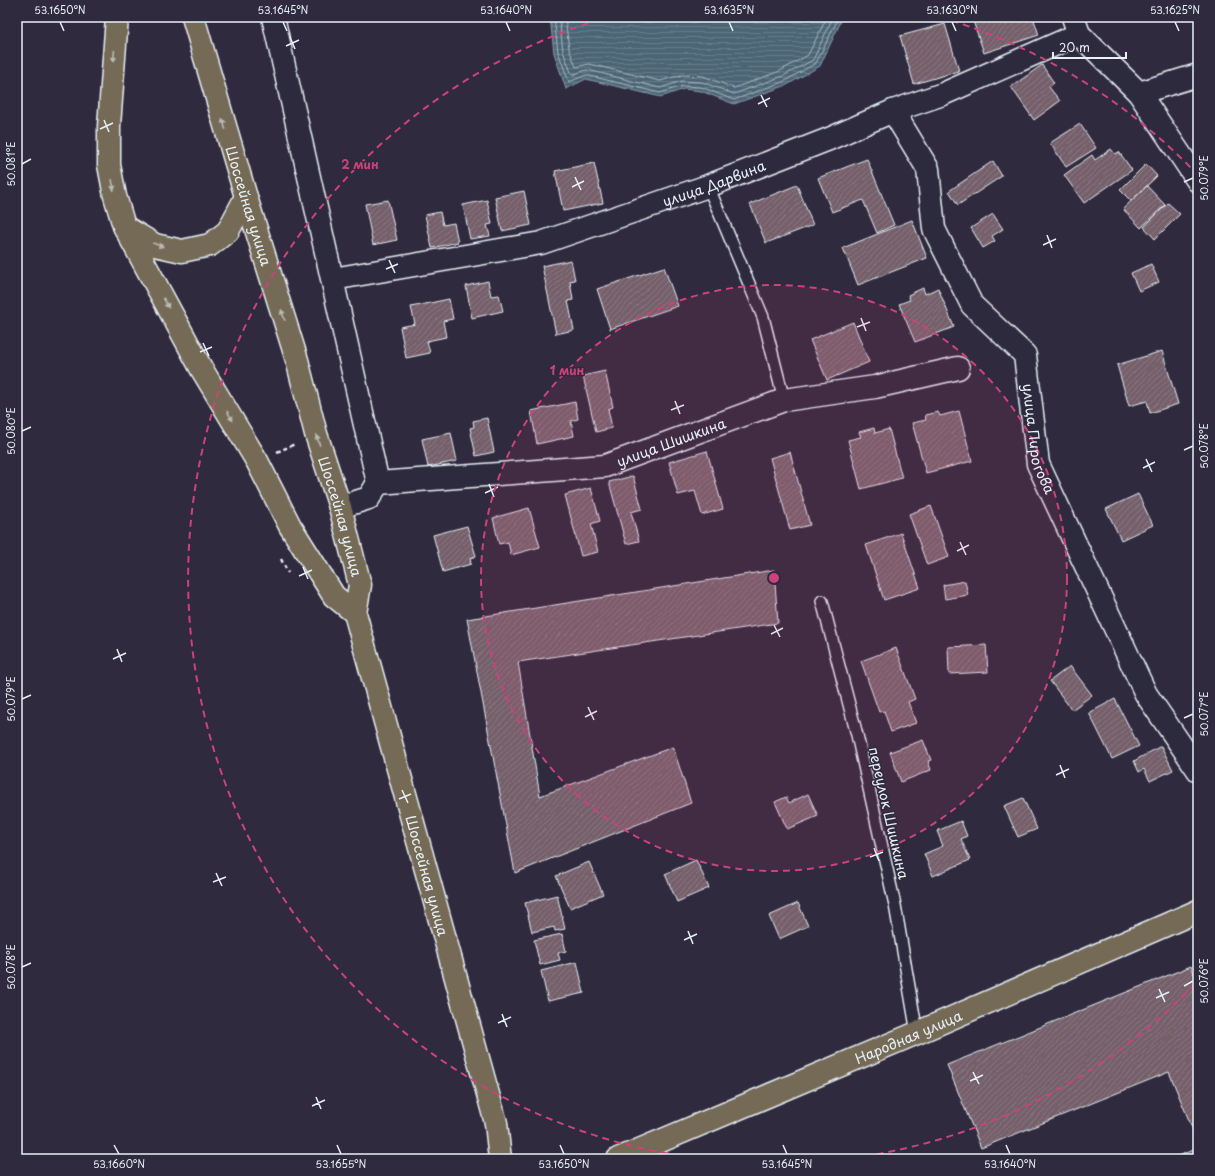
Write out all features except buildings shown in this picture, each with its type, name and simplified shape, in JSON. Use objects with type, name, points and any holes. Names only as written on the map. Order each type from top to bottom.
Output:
[{"type":"main road","points":[[117,17],[109,126],[109,164],[115,196],[124,226],[201,368],[257,461],[290,526],[334,596],[355,613]]},
{"type":"main road","name":"Шоссейная улица","points":[[192,17],[297,360],[316,434],[340,508],[360,585],[355,613],[496,1123],[500,1159]]},
{"type":"main road","points":[[124,226],[155,245],[182,251],[210,245],[228,231],[246,197]]},
{"type":"main road","name":"Народная улица","points":[[618,1159],[917,1033],[1198,911]]},
{"type":"street","points":[[273,17],[378,483],[369,498],[340,508]]},
{"type":"street","points":[[1076,26],[1139,93],[1198,181]]},
{"type":"street","name":"улица Дарвина","points":[[333,280],[541,243],[708,186],[829,140],[893,111],[943,94],[1076,26]]},
{"type":"street","points":[[1139,93],[1198,75]]},
{"type":"street","name":"улица Пирогова","points":[[893,111],[928,169],[934,229],[972,305],[1025,355],[1038,464],[1146,694],[1198,770]]},
{"type":"street","name":"улица Шишкина","points":[[378,483],[604,466],[784,400],[875,387],[958,368]]},
{"type":"lane","points":[[708,186],[763,317],[784,400]]},
{"type":"lane","name":"переулок Шишкина","points":[[822,601],[857,735],[895,905],[917,1033]]},
{"type":"water","points":[[550,17],[843,17],[820,66],[787,85],[734,104],[701,91],[684,89],[661,97],[586,79],[566,89],[554,53]]}]
